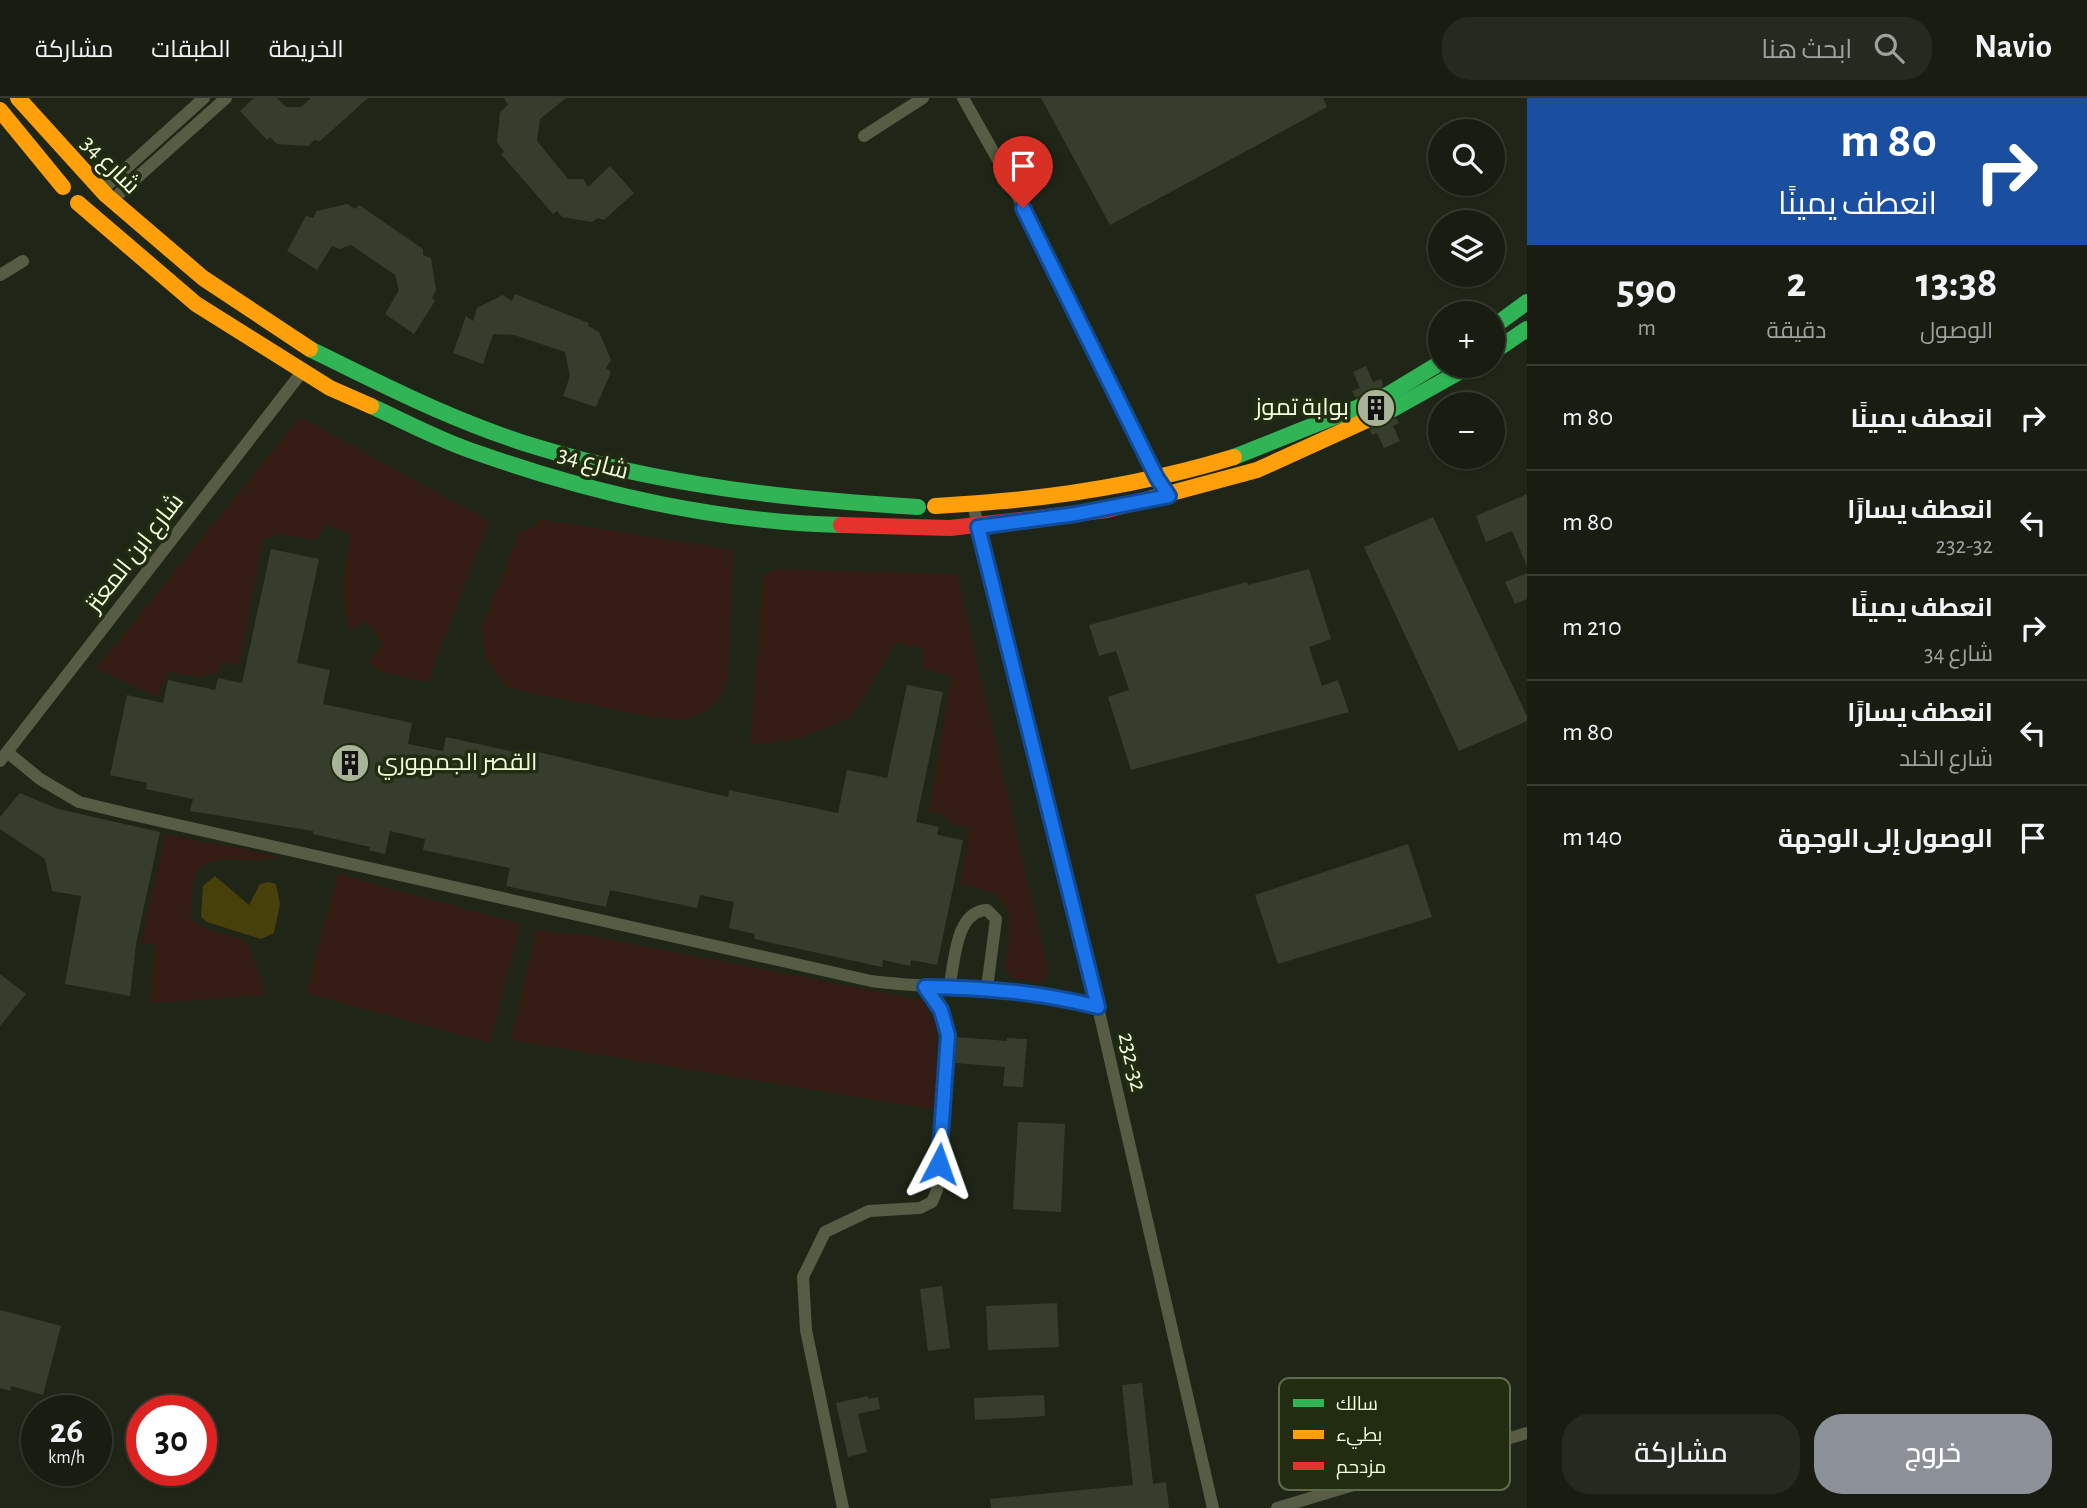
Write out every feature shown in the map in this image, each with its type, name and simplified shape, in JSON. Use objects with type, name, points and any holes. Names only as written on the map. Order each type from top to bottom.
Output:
[{"type":"main road","name":"شارع 34","points":[[18,98],[107,195],[178,258],[284,335],[363,379],[493,434],[591,465],[699,488],[809,502],[973,505],[1066,498],[1157,478],[1362,414],[1258,470],[1169,496],[1076,514],[978,527],[888,529],[794,524],[695,510],[597,489],[452,443],[368,406],[302,372],[175,288],[120,243],[78,203]]},
{"type":"main road","name":"شارع 34","points":[[0,110],[63,187]]},
{"type":"main road","points":[[1505,319],[1526,305]]},
{"type":"main road","points":[[1505,344],[1527,329]]},
{"type":"main road","points":[[1428,372],[1390,402],[1444,378]]},
{"type":"street","points":[[107,195],[204,98]]},
{"type":"street","points":[[107,195],[226,98]]},
{"type":"street","points":[[864,136],[923,98]]},
{"type":"street","points":[[963,98],[1011,183],[1157,478],[1169,496]]},
{"type":"street","points":[[0,275],[23,261]]},
{"type":"street","name":"شارع ابن المعتز","points":[[3,756],[302,372]]},
{"type":"street","name":"232-32","points":[[973,505],[1098,1007],[1213,1508]]},
{"type":"street","points":[[3,756],[79,802],[871,981],[1046,994],[1098,1007]]},
{"type":"street","points":[[949,988],[964,919],[976,910],[987,910],[996,919],[988,988]]},
{"type":"street","points":[[843,1508],[806,1330],[803,1278],[825,1232],[869,1211],[920,1208],[932,1202],[937,1190],[948,1035],[941,1010],[925,987]]},
{"type":"street","points":[[1510,1438],[1527,1433]]},
{"type":"street","points":[[1277,1508],[1337,1490]]},
{"type":"shaded area","points":[[300,417],[489,521],[428,682],[382,672],[369,662],[383,643],[367,622],[350,631],[344,583],[351,534],[325,524],[317,540],[278,534],[263,540],[239,665],[222,662],[217,674],[207,674],[205,678],[167,672],[158,697],[96,668]]},
{"type":"shaded area","points":[[540,519],[734,550],[728,679],[719,699],[705,712],[684,720],[651,717],[508,688],[486,659],[481,629],[520,531],[535,527]]},
{"type":"shaded area","points":[[776,569],[957,574],[1049,974],[1041,983],[1012,978],[1005,968],[1010,922],[1008,911],[1002,902],[993,894],[979,888],[960,884],[969,828],[949,823],[945,814],[929,812],[951,676],[924,669],[922,649],[897,642],[851,717],[798,739],[750,745],[763,576]]},
{"type":"shaded area","points":[[165,834],[277,856],[208,863],[200,868],[195,877],[192,897],[191,917],[198,924],[236,937],[249,945],[266,995],[150,1003],[155,945],[141,943]]},
{"type":"shaded area","points":[[338,874],[521,924],[490,1043],[306,993]]},
{"type":"shaded area","points":[[215,876],[249,905],[260,884],[276,884],[280,904],[274,933],[261,939],[207,922],[201,917],[203,886]]},
{"type":"shaded area","points":[[536,930],[586,935],[922,1000],[936,1024],[936,1110],[511,1040]]},
{"type":"building","points":[[254,98],[277,98],[286,107],[301,107],[311,98],[368,98],[320,141],[314,140],[309,146],[277,144],[270,137],[267,140],[240,111]]},
{"type":"building","points":[[504,98],[566,98],[540,119],[537,141],[568,179],[583,179],[588,187],[610,166],[634,193],[604,220],[598,218],[592,222],[562,217],[557,211],[553,214],[501,154],[504,152],[497,142],[500,112],[508,105]]},
{"type":"building","points":[[1041,98],[1323,98],[1327,107],[1110,225]]},
{"type":"building","points":[[347,204],[355,209],[359,205],[423,249],[423,255],[431,258],[436,290],[432,298],[435,301],[414,334],[385,314],[399,290],[395,275],[351,245],[340,249],[332,246],[317,270],[287,251],[306,216],[313,218],[317,211]]},
{"type":"building","points":[[515,294],[589,323],[588,326],[599,332],[611,360],[606,368],[611,372],[596,407],[563,396],[570,376],[565,352],[514,335],[493,334],[483,364],[453,353],[466,316],[473,321],[477,308],[503,295],[512,301]]},
{"type":"building","points":[[1366,366],[1373,382],[1381,379],[1383,384],[1376,396],[1383,405],[1383,415],[1388,419],[1397,419],[1399,423],[1393,426],[1400,441],[1384,448],[1377,433],[1372,435],[1370,431],[1376,421],[1369,411],[1369,402],[1361,396],[1355,397],[1352,391],[1360,388],[1353,372]]},
{"type":"building","points":[[1527,494],[1527,566],[1512,531],[1486,542],[1476,516]]},
{"type":"building","points":[[1433,517],[1527,716],[1527,721],[1459,751],[1364,547]]},
{"type":"building","name":"القصر الجمهوري","points":[[271,549],[319,559],[297,663],[330,670],[323,704],[412,723],[408,744],[443,751],[446,737],[533,756],[534,751],[728,797],[729,790],[838,813],[847,770],[887,778],[907,685],[943,692],[916,822],[939,827],[937,835],[963,840],[937,965],[911,960],[910,966],[883,960],[882,967],[754,939],[755,934],[729,928],[734,902],[700,895],[697,908],[610,890],[606,907],[506,886],[510,868],[423,850],[425,839],[390,831],[385,854],[369,850],[370,847],[313,834],[313,831],[190,811],[193,799],[146,789],[147,783],[110,775],[127,695],[163,703],[168,680],[215,690],[218,678],[242,683]]},
{"type":"building","points":[[1309,569],[1331,639],[1309,647],[1322,686],[1338,680],[1349,712],[1131,770],[1108,697],[1129,690],[1116,651],[1099,656],[1089,625],[1247,582],[1248,585]]},
{"type":"building","points":[[1527,573],[1527,599],[1515,604],[1505,582]]},
{"type":"building","points":[[20,793],[58,809],[160,832],[136,944],[130,996],[65,984],[81,896],[52,891],[45,859],[0,829],[0,817]]},
{"type":"building","points":[[1408,844],[1432,917],[1278,964],[1255,895]]},
{"type":"building","points":[[0,974],[26,994],[0,1026]]},
{"type":"building","points":[[957,1037],[1007,1041],[1007,1038],[1027,1039],[1023,1087],[1003,1086],[1005,1067],[955,1063]]},
{"type":"building","points":[[1018,1122],[1065,1124],[1061,1212],[1013,1209]]},
{"type":"building","points":[[942,1286],[950,1348],[928,1351],[920,1289]]},
{"type":"building","points":[[1057,1303],[1059,1347],[988,1350],[986,1306]]},
{"type":"building","points":[[0,1310],[61,1326],[43,1395],[11,1386],[10,1391],[0,1388]]},
{"type":"building","points":[[1142,1383],[1153,1484],[1166,1482],[1169,1508],[991,1508],[990,1499],[1133,1485],[1122,1385]]},
{"type":"building","points":[[1044,1395],[1045,1416],[975,1420],[974,1398]]},
{"type":"building","points":[[868,1396],[868,1399],[878,1397],[880,1409],[858,1414],[867,1452],[848,1457],[836,1403]]},
{"type":"tunnel","points":[[1359,407],[1387,395]]},
{"type":"tunnel","points":[[1365,421],[1393,409]]},
{"type":"traffic: fast","points":[[1505,318],[1527,302]]},
{"type":"traffic: fast","points":[[1505,344],[1527,329]]},
{"type":"traffic: fast","points":[[310,349],[480,428],[587,461],[727,489],[918,507]]},
{"type":"traffic: fast","points":[[1387,395],[1428,370]]},
{"type":"traffic: fast","points":[[1393,409],[1449,378]]},
{"type":"traffic: fast","points":[[371,406],[464,448],[522,468],[611,493],[703,512],[795,523],[841,525]]},
{"type":"traffic: fast","points":[[1234,457],[1359,407]]},
{"type":"traffic: slow","points":[[18,98],[106,195],[203,278],[310,349]]},
{"type":"traffic: slow","points":[[0,110],[63,187]]},
{"type":"traffic: slow","points":[[78,203],[196,304],[330,388],[371,406]]},
{"type":"traffic: slow","points":[[1149,499],[1257,470],[1365,421]]},
{"type":"traffic: slow","points":[[935,506],[1086,491],[1160,477],[1234,457]]},
{"type":"traffic: jam","points":[[841,525],[950,528],[1107,510],[1149,499]]},
{"type":"place","name":"بوابة تموز","points":[[1376,408]]},
{"type":"place","name":"القصر الجمهوري","points":[[350,763]]},
{"type":"route","points":[[939,1164],[948,1035],[941,1010],[925,987],[988,988],[1046,994],[1098,1007],[978,527],[1027,522],[1169,496],[1157,478],[1023,208]]}]
